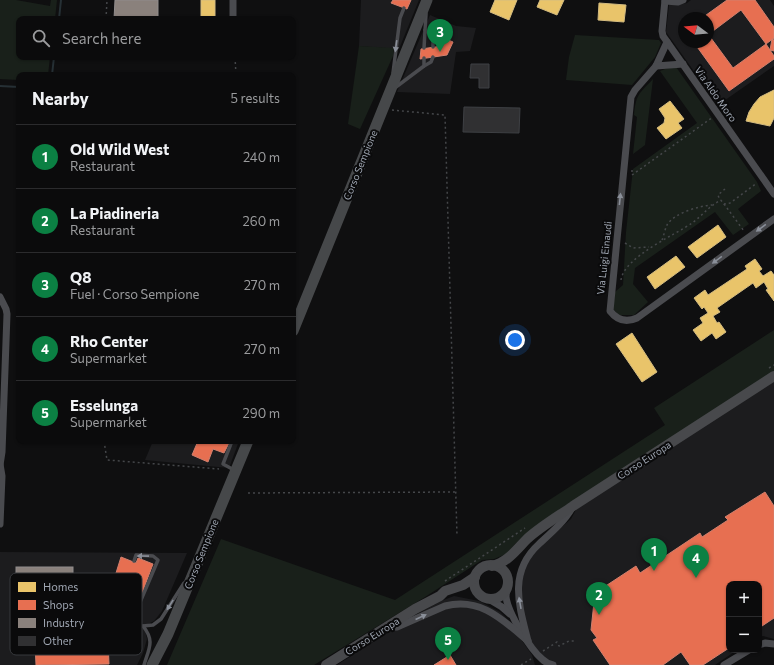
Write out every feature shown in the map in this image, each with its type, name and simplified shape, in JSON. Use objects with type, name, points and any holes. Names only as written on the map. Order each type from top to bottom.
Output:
[{"type":"main road","name":"Corso Sempione","points":[[296,324],[427,0]]},
{"type":"main road","name":"Corso Europa","points":[[507,584],[509,568],[518,550],[526,540],[546,524],[774,376]]},
{"type":"main road","name":"Corso Sempione","points":[[152,665],[168,634],[247,444]]},
{"type":"main road","name":"Corso Europa","points":[[492,566],[502,562],[518,550]]},
{"type":"main road","points":[[492,566],[497,566],[504,572],[507,584],[502,595],[495,598],[484,596],[475,585],[475,577],[477,573],[484,567],[492,566]]},
{"type":"main road","name":"Corso Europa","points":[[326,665],[384,628],[440,596],[445,591],[463,585],[475,577]]},
{"type":"main road","name":"Corso Europa","points":[[440,596],[468,591],[484,596]]},
{"type":"main road","points":[[158,665],[168,634]]},
{"type":"street","points":[[233,0],[233,16]]},
{"type":"street","points":[[665,0],[678,2],[683,0]]},
{"type":"street","name":"Via Aldo Moro","points":[[665,0],[662,32],[663,36],[774,194]]},
{"type":"street","name":"Via Luigi Einaudi","points":[[667,42],[656,66],[635,90],[631,97],[610,311],[617,318],[627,321],[637,318],[774,219]]},
{"type":"street","points":[[656,66],[682,64]]},
{"type":"street","points":[[0,297],[7,314],[2,452],[0,465],[2,476],[0,524]]},
{"type":"street","points":[[528,641],[518,593],[521,571],[525,561],[533,550],[564,520],[573,506]]},
{"type":"street","points":[[507,584],[506,598],[513,618]]},
{"type":"street","points":[[484,596],[502,606],[513,618],[538,655],[543,660],[553,665]]},
{"type":"street","points":[[384,628],[397,627],[445,606],[453,604],[470,605],[479,606],[496,615],[528,641]]},
{"type":"street","points":[[762,644],[774,644]]},
{"type":"street","points":[[724,665],[744,653]]},
{"type":"street","points":[[538,655],[542,665]]},
{"type":"lane","points":[[424,48],[427,0]]},
{"type":"lane","points":[[390,92],[400,18],[404,8]]},
{"type":"lane","points":[[425,30],[433,37],[433,47]]},
{"type":"lane","points":[[390,92],[431,62],[433,57]]},
{"type":"lane","points":[[424,58],[424,66]]},
{"type":"lane","points":[[231,444],[223,464],[235,470]]},
{"type":"lane","points":[[134,562],[136,555],[152,556],[158,560],[142,598]]},
{"type":"lane","points":[[144,665],[151,641],[149,633],[144,626],[153,625],[161,619],[198,560]]},
{"type":"path","points":[[106,16],[107,0]]},
{"type":"path","points":[[235,60],[236,72]]},
{"type":"path","points":[[383,110],[445,115],[457,536]]},
{"type":"path","points":[[623,175],[632,170],[632,175],[717,113]]},
{"type":"path","points":[[724,204],[730,203],[763,178]]},
{"type":"path","points":[[725,189],[718,195],[748,238]]},
{"type":"path","points":[[611,290],[621,283],[622,276],[630,265],[649,247],[692,223],[712,205],[721,200]]},
{"type":"path","points":[[662,240],[667,225],[674,218],[693,208],[712,205]]},
{"type":"path","points":[[625,243],[634,248],[649,247]]},
{"type":"path","points":[[104,444],[107,460],[235,470]]},
{"type":"path","points":[[248,493],[455,492]]},
{"type":"path","points":[[521,665],[557,642],[559,646],[569,641],[576,641]]},
{"type":"shaded area","points":[[0,0],[16,0],[50,6],[51,0],[57,0],[55,16],[16,16],[16,60],[50,60],[48,72],[16,72],[16,80],[0,79]]},
{"type":"shaded area","points":[[361,0],[419,0],[399,49],[359,46]]},
{"type":"shaded area","points":[[691,0],[770,0],[774,6],[774,66],[718,105],[666,32],[669,5],[687,3]]},
{"type":"shaded area","points":[[430,15],[456,26],[476,28],[470,51],[456,52],[450,94],[397,92]]},
{"type":"shaded area","points":[[575,35],[659,40],[661,43],[655,57],[632,85],[566,80],[569,57]]},
{"type":"shaded area","points":[[359,46],[394,48],[393,56],[360,129],[348,124]]},
{"type":"shaded area","points":[[676,67],[757,182],[761,191],[738,209],[749,224],[733,235],[715,212],[635,268],[633,284],[648,302],[634,315],[619,315],[613,309],[615,292],[623,285],[626,232],[633,169],[697,123],[660,71]]},
{"type":"shaded area","points":[[653,79],[645,145],[633,154],[637,117],[634,115],[637,98],[641,91]]},
{"type":"shaded area","points":[[774,330],[774,371],[545,519],[516,543],[506,554],[494,559],[482,560],[314,665],[167,665],[221,539],[395,600],[665,425],[654,408]]},
{"type":"shaded area","points":[[774,381],[774,639],[762,636],[762,581],[726,581],[726,653],[733,653],[715,665],[551,664],[529,641],[520,604],[523,572],[534,551],[571,519],[578,506]]},
{"type":"shaded area","points":[[152,444],[238,444],[229,468],[145,460]]},
{"type":"shaded area","points":[[0,552],[187,553],[162,611],[154,621],[144,626],[147,639],[143,653],[142,655],[137,665],[0,665]]},
{"type":"shaded area","points":[[454,596],[479,601],[500,612],[507,619],[532,655],[535,665],[337,665],[417,614]]},
{"type":"building: Homes","points":[[201,0],[215,0],[215,16],[201,16]]},
{"type":"building: Homes","points":[[495,0],[517,0],[509,20],[490,12]]},
{"type":"building: Homes","points":[[540,0],[564,0],[557,15],[537,7]]},
{"type":"building: Homes","points":[[599,3],[626,5],[624,22],[598,20]]},
{"type":"building: Homes","points":[[774,90],[774,118],[770,126],[746,121],[749,112],[760,97]]},
{"type":"building: Homes","points":[[670,101],[684,119],[678,123],[682,128],[666,139],[657,128],[664,123],[665,118],[659,109]]},
{"type":"building: Homes","points":[[718,225],[726,237],[697,258],[688,247]]},
{"type":"building: Homes","points":[[676,256],[685,267],[655,289],[647,277]]},
{"type":"building: Homes","points":[[755,259],[762,269],[759,271],[763,276],[771,271],[774,275],[774,301],[766,290],[768,289],[764,282],[756,288],[753,283],[717,308],[720,312],[713,316],[717,323],[719,322],[726,332],[716,339],[712,333],[701,341],[693,330],[703,323],[700,318],[708,313],[704,307],[702,309],[694,298],[705,290],[708,295],[747,269],[745,266]]},
{"type":"building: Homes","points":[[632,333],[657,372],[642,382],[616,344]]},
{"type":"building: Shops","points":[[393,0],[411,0],[407,9],[391,3]]},
{"type":"building: Shops","points":[[727,0],[755,0],[774,27],[774,38],[766,44],[741,10],[714,30],[714,12],[710,12]]},
{"type":"building: Shops","points":[[446,39],[453,42],[447,55],[420,59],[421,49],[442,46]]},
{"type":"building: Shops","points":[[772,39],[774,40],[774,51],[770,50]]},
{"type":"building: Shops","points":[[714,42],[733,68],[766,44],[774,56],[774,59],[729,91],[698,48],[714,48]]},
{"type":"building: Shops","points":[[197,444],[228,444],[224,453],[213,449],[208,462],[192,455]]},
{"type":"building: Shops","points":[[765,492],[774,506],[774,618],[762,626],[762,581],[726,581],[726,650],[703,665],[690,665],[681,652],[663,665],[610,665],[593,640],[597,638],[591,630],[595,593],[636,566],[640,573],[700,533],[702,537],[728,520],[725,517]]},
{"type":"building: Shops","points":[[121,557],[136,563],[138,558],[153,564],[142,593],[142,573],[116,573]]},
{"type":"building: Shops","points":[[36,655],[109,655],[109,664],[36,665]]},
{"type":"building: Shops","points":[[450,655],[456,665],[434,665]]},
{"type":"building: Industry","points":[[115,0],[158,0],[158,16],[114,16]]},
{"type":"building: Industry","points":[[16,567],[73,567],[73,573],[16,573]]},
{"type":"building: Other","points":[[471,64],[489,64],[489,88],[479,88],[479,78],[470,78]]},
{"type":"building: Other","points":[[464,107],[520,108],[519,133],[463,132]]},
{"type":"waterway","points":[[59,16],[61,0]]},
{"type":"waterway","points":[[52,72],[54,60]]},
{"type":"waterway","points":[[0,86],[16,87]]},
{"type":"place","name":"Q8","points":[[440,52]]},
{"type":"place","name":"Old Wild West","points":[[654,571]]},
{"type":"place","name":"Rho Center","points":[[696,578]]},
{"type":"place","name":"La Piadineria","points":[[599,615]]},
{"type":"place","name":"Esselunga","points":[[448,660]]}]
